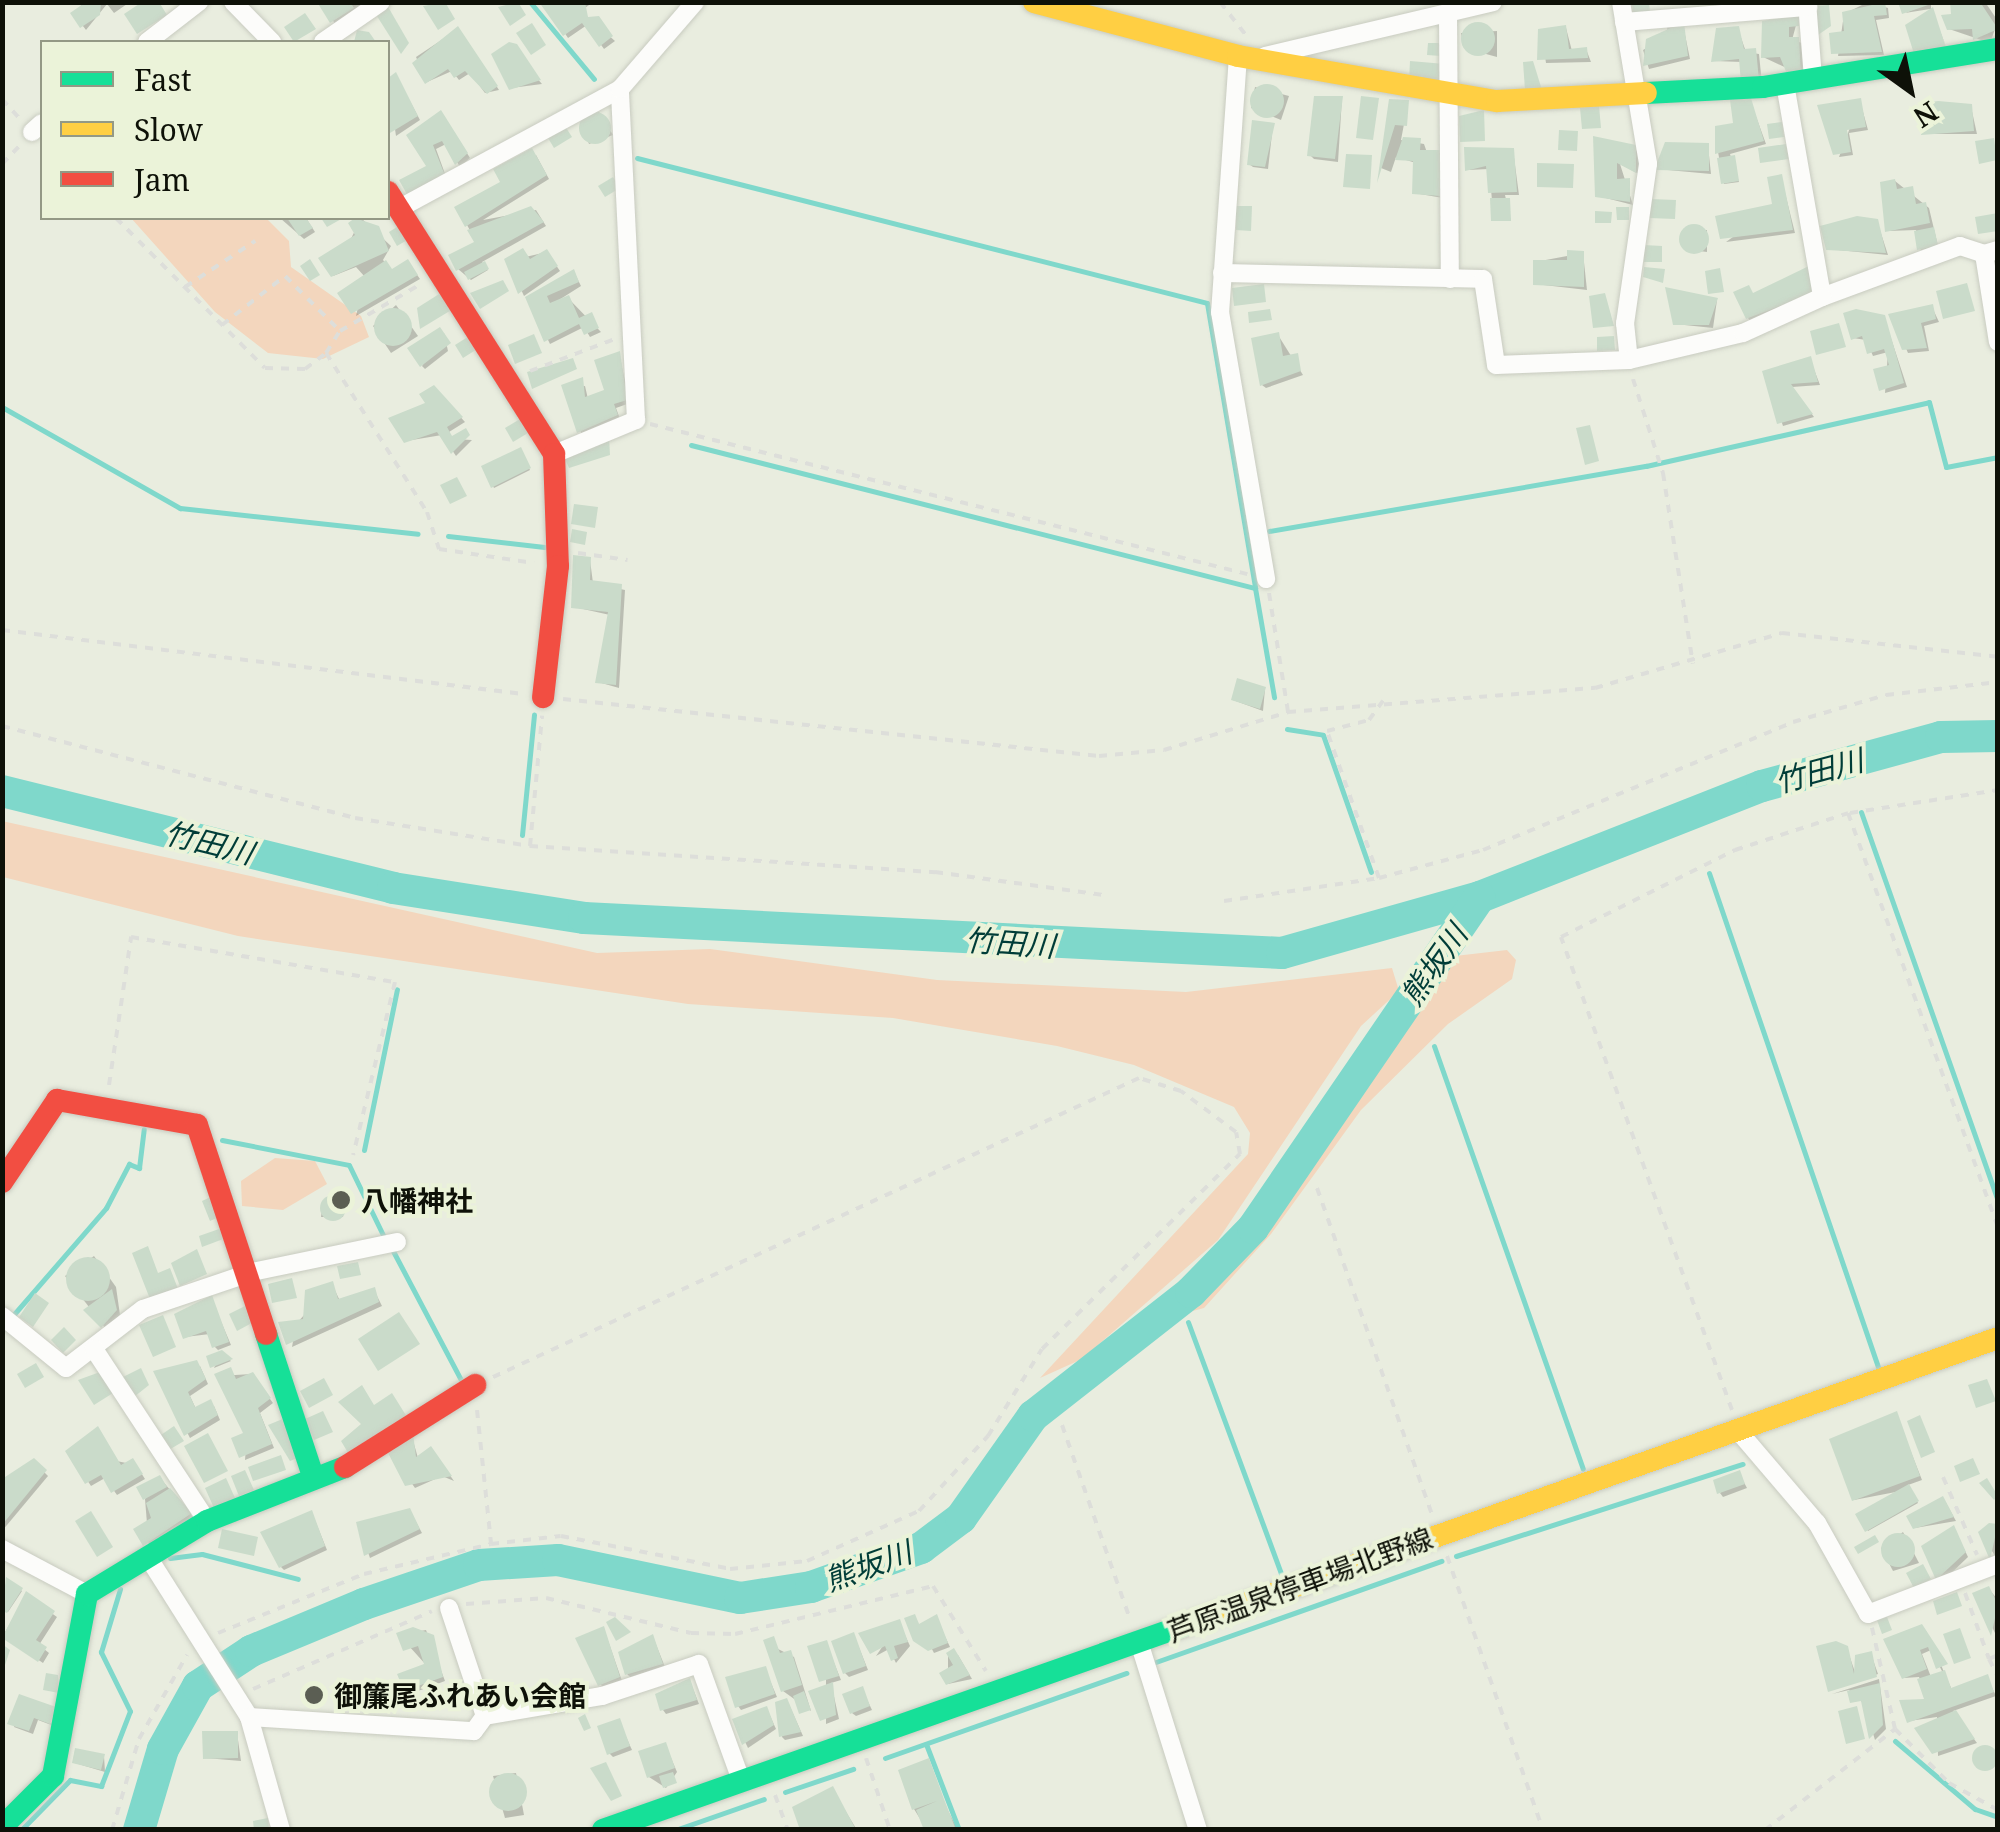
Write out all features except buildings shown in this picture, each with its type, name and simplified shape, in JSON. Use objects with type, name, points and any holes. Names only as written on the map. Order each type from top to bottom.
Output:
[{"type":"street","points":[[150,40],[199,2]]},
{"type":"street","points":[[233,2],[270,40]]},
{"type":"street","points":[[325,40],[381,2]]},
{"type":"street","points":[[544,697],[558,558],[554,454],[394,200],[620,90],[695,2]]},
{"type":"street","points":[[1034,2],[1238,56],[1262,57],[1455,96],[1636,97],[1785,84],[1998,49]]},
{"type":"street","points":[[1262,57],[1493,2]]},
{"type":"street","points":[[1620,2],[1648,164],[1624,323],[1629,360]]},
{"type":"street","points":[[1624,22],[1808,5],[1813,79]]},
{"type":"street","points":[[1448,13],[1455,96],[1450,279]]},
{"type":"street","points":[[1238,56],[1220,312],[1266,579]]},
{"type":"street","points":[[1785,84],[1822,297]]},
{"type":"street","points":[[554,454],[636,420],[620,90]]},
{"type":"street","points":[[1222,273],[1483,280],[1496,364],[1629,360],[1743,333],[1822,297],[1960,246],[1991,252],[1998,342]]},
{"type":"street","points":[[2,1182],[58,1100],[198,1124],[252,1272],[313,1476]]},
{"type":"street","points":[[2,1316],[66,1368],[143,1309],[252,1272],[397,1242]]},
{"type":"street","name":"芦原温泉停車場北野線","points":[[603,1830],[1439,1534],[1740,1433],[1998,1338]]},
{"type":"street","points":[[94,1349],[207,1520]]},
{"type":"street","points":[[2,1827],[53,1776],[87,1594],[207,1520],[313,1476],[337,1472],[475,1385]]},
{"type":"street","points":[[1740,1433],[1817,1523],[1868,1614],[1990,1566]]},
{"type":"street","points":[[2,1549],[87,1594]]},
{"type":"street","points":[[148,1557],[249,1717],[281,1830]]},
{"type":"street","points":[[448,1608],[485,1716]]},
{"type":"street","points":[[1138,1642],[1198,1830]]},
{"type":"street","points":[[249,1717],[474,1731],[485,1716],[602,1696],[699,1664],[741,1780]]},
{"type":"path","points":[[1220,2],[1262,57]]},
{"type":"path","points":[[2,99],[37,128],[2,164]]},
{"type":"path","points":[[118,220],[265,368],[306,368],[326,354],[340,331],[440,272]]},
{"type":"path","points":[[185,287],[254,240]]},
{"type":"path","points":[[222,325],[285,276],[340,331]]},
{"type":"path","points":[[509,378],[633,332]]},
{"type":"path","points":[[326,354],[427,512],[439,549],[628,560]]},
{"type":"path","points":[[1629,360],[1663,473],[1693,664]]},
{"type":"path","points":[[636,420],[1266,579],[1288,712]]},
{"type":"path","points":[[2,630],[544,697],[1099,756],[1164,750],[1288,712],[1383,701],[1596,688],[1693,664],[1782,633],[1998,657]]},
{"type":"path","points":[[1224,901],[1379,878],[1544,827],[1792,722],[1886,694],[1998,682]]},
{"type":"path","points":[[530,846],[544,697]]},
{"type":"path","points":[[1379,878],[1328,731],[1370,720],[1383,701]]},
{"type":"path","points":[[2,726],[355,818],[530,846],[935,872],[1103,896]]},
{"type":"path","points":[[1740,1433],[1560,937],[1735,850],[1848,813],[1998,790]]},
{"type":"path","points":[[1848,813],[1998,1228]]},
{"type":"path","points":[[105,1109],[132,938],[396,982],[353,1155]]},
{"type":"path","points":[[112,1830],[138,1739],[198,1641],[364,1574],[492,1544],[562,1536],[730,1568],[808,1561],[919,1511],[988,1436],[1042,1349],[1240,1154],[1236,1132],[1213,1109],[1139,1078],[475,1385],[492,1544]]},
{"type":"path","points":[[1316,1188],[1542,1830]]},
{"type":"path","points":[[1062,1425],[1138,1642]]},
{"type":"path","points":[[1943,1477],[1990,1566]]},
{"type":"path","points":[[1960,1578],[1998,1677]]},
{"type":"path","points":[[235,1690],[406,1616],[448,1608],[546,1598],[692,1634],[735,1634],[933,1586],[946,1594],[997,1692]]},
{"type":"path","points":[[1868,1614],[1895,1729],[1949,1783],[1998,1810]]},
{"type":"path","points":[[1988,1659],[1998,1655]]},
{"type":"path","points":[[1765,1830],[1895,1729]]},
{"type":"path","points":[[860,1740],[890,1830]]},
{"type":"path","points":[[767,1772],[788,1830]]},
{"type":"shaded area","points":[[133,220],[268,220],[289,241],[291,267],[361,316],[369,337],[323,359],[268,353],[215,312]]},
{"type":"shaded area","points":[[2,821],[597,953],[710,949],[937,980],[1186,992],[1392,968],[1399,991],[1361,1026],[1218,1240],[1082,1359],[1040,1378],[1248,1154],[1250,1133],[1234,1107],[1134,1065],[1057,1046],[893,1018],[688,1004],[238,936],[3,877]]},
{"type":"shaded area","points":[[1507,950],[1516,960],[1512,979],[1448,1024],[1361,1110],[1271,1234],[1204,1308],[1189,1312],[1282,1200],[1442,970],[1455,956]]},
{"type":"shaded area","points":[[275,1158],[315,1161],[327,1184],[283,1210],[242,1206],[241,1181]]},
{"type":"waterway","points":[[530,2],[594,79]]},
{"type":"waterway","points":[[637,158],[1207,303],[1255,588]]},
{"type":"waterway","points":[[1269,531],[1646,466],[1929,402],[1946,467],[1998,457]]},
{"type":"waterway","points":[[2,407],[180,508],[418,534]]},
{"type":"waterway","points":[[691,445],[1255,588],[1274,697]]},
{"type":"waterway","points":[[448,536],[544,547]]},
{"type":"waterway","points":[[522,835],[534,715]]},
{"type":"waterway","points":[[1287,729],[1323,735],[1371,872]]},
{"type":"waterway","name":"竹田川","points":[[2,791],[393,888],[584,918],[1282,953],[1480,897],[1762,786],[1941,737],[1998,736]]},
{"type":"waterway","points":[[1861,812],[1998,1200]]},
{"type":"waterway","points":[[1709,873],[1878,1367]]},
{"type":"waterway","name":"熊坂川","points":[[139,1830],[163,1749],[198,1686],[251,1651],[364,1604],[479,1565],[558,1560],[740,1598],[811,1587],[921,1548],[961,1518],[1033,1416],[1191,1292],[1253,1228],[1480,897]]},
{"type":"waterway","points":[[364,1150],[397,989]]},
{"type":"waterway","points":[[1434,1046],[1583,1468]]},
{"type":"waterway","points":[[2,1328],[106,1208],[129,1164],[139,1168],[144,1129]]},
{"type":"waterway","points":[[222,1140],[349,1165],[385,1239]]},
{"type":"waterway","points":[[393,1251],[461,1380]]},
{"type":"waterway","points":[[1188,1322],[1281,1574]]},
{"type":"waterway","points":[[1456,1556],[1743,1464]]},
{"type":"waterway","points":[[170,1558],[202,1554],[298,1579]]},
{"type":"waterway","points":[[1153,1663],[1441,1561]]},
{"type":"waterway","points":[[21,1830],[70,1780],[101,1786],[130,1711],[101,1652],[120,1589]]},
{"type":"waterway","points":[[885,1758],[1126,1673]]},
{"type":"waterway","points":[[1895,1741],[1975,1809],[1998,1817]]},
{"type":"waterway","points":[[926,1744],[959,1830]]},
{"type":"waterway","points":[[785,1792],[853,1769]]},
{"type":"waterway","points":[[675,1830],[764,1799]]},
{"type":"traffic: fast","points":[[1646,93],[1763,87],[1998,49]]},
{"type":"traffic: fast","points":[[266,1334],[313,1476]]},
{"type":"traffic: fast","points":[[2,1827],[53,1776],[87,1594],[207,1521],[345,1467]]},
{"type":"traffic: fast","points":[[603,1830],[1191,1623]]},
{"type":"traffic: slow","points":[[1034,2],[1238,56],[1497,101],[1646,93]]},
{"type":"traffic: slow","points":[[1191,1623],[1998,1338]]},
{"type":"traffic: jam","points":[[390,195],[554,454],[558,566],[543,697]]},
{"type":"traffic: jam","points":[[2,1182],[57,1100],[197,1125],[266,1334]]},
{"type":"traffic: jam","points":[[345,1467],[475,1385]]},
{"type":"place","name":"八幡神社","points":[[341,1200]]},
{"type":"place","name":"御簾尾ふれあい会館","points":[[314,1695]]}]
